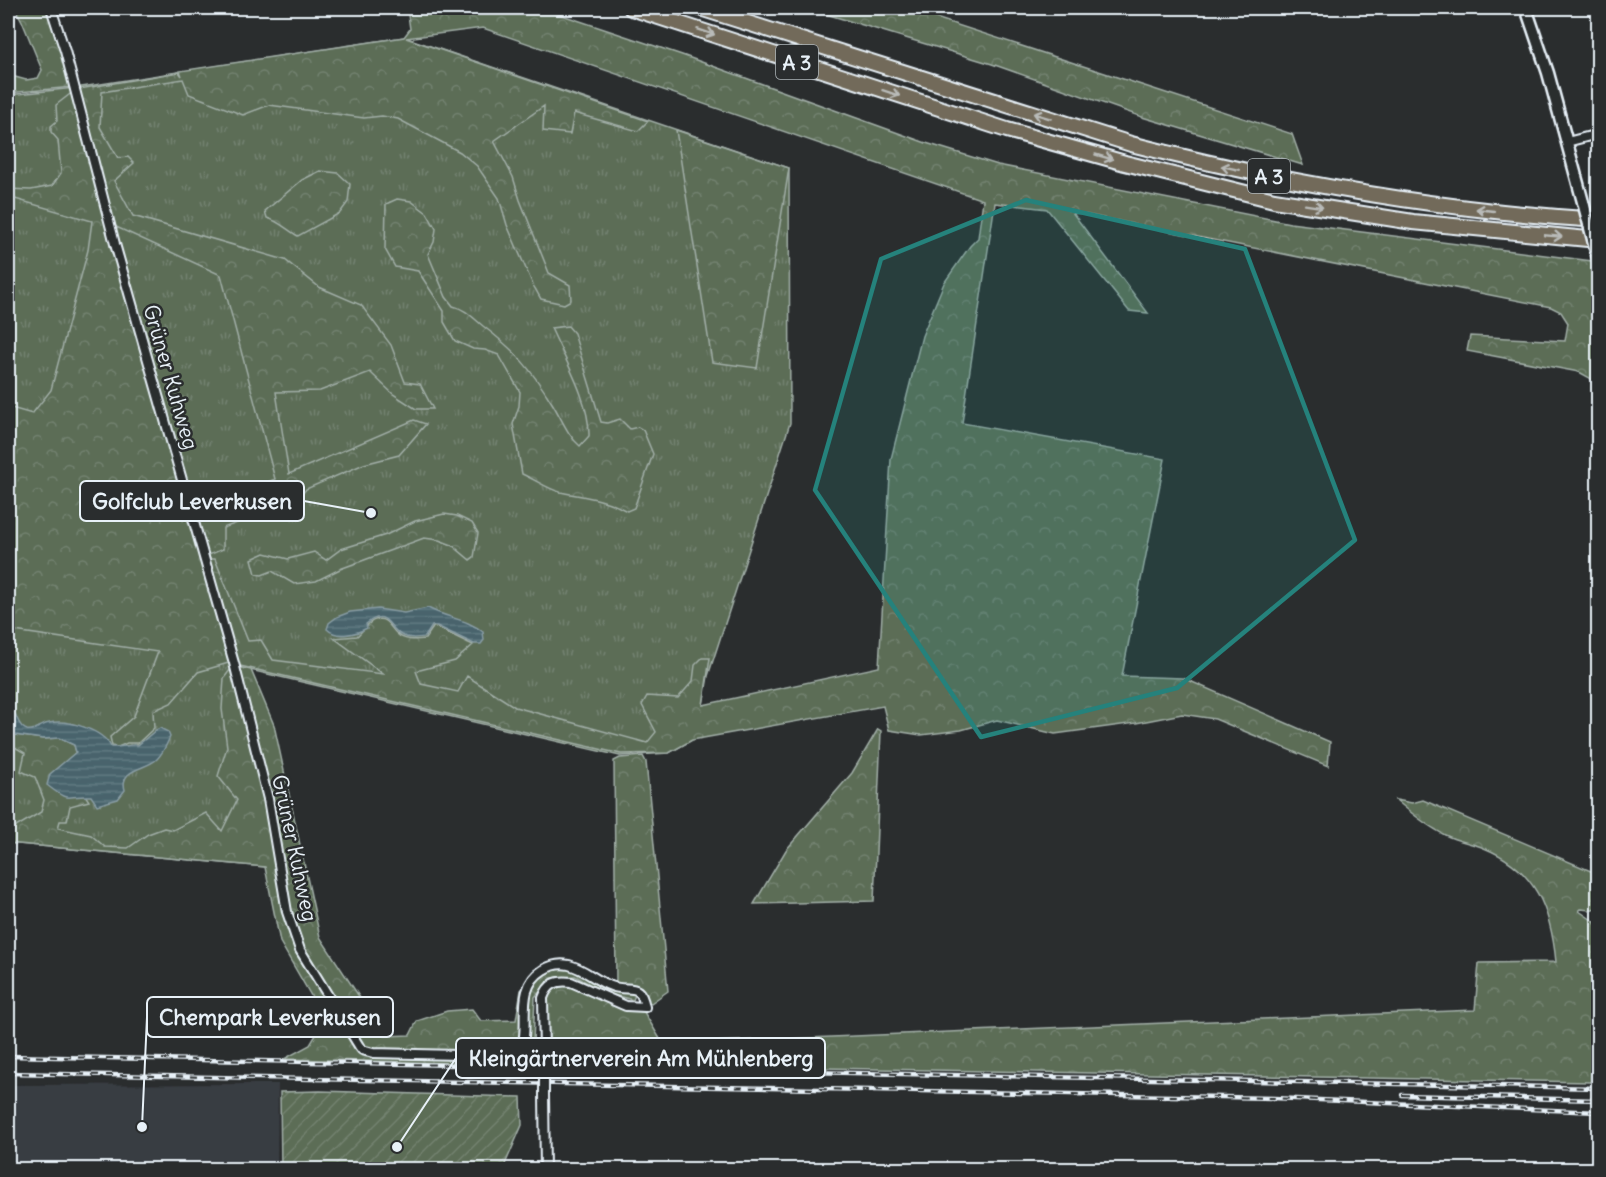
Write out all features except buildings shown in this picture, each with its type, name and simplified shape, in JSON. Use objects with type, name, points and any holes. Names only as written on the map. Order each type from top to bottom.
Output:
[{"type":"highway","name":"A 3","points":[[630,8],[1007,130],[1125,163],[1274,200],[1413,222],[1599,240]]},
{"type":"highway","name":"A 3","points":[[700,8],[1131,144],[1275,178],[1417,203],[1599,220]]},
{"type":"main road","points":[[1526,8],[1548,73],[1599,258]]},
{"type":"street","name":"Grüner Kuhweg","points":[[51,8],[65,51],[125,278],[234,663],[268,799],[287,912],[300,950],[359,1046],[373,1053],[501,1056],[516,1054],[522,1045],[525,996],[528,986],[539,972],[555,965],[574,967],[612,987],[633,988],[641,995],[645,1007],[633,1008],[570,982],[560,980],[546,990],[543,998],[545,1170]]},
{"type":"street","points":[[1567,142],[1599,134]]},
{"type":"highlighted area","points":[[1026,200],[1245,249],[1355,540],[1177,688],[981,737],[815,490],[881,259]]},
{"type":"shaded area","points":[[278,1084],[277,1169],[8,1169],[8,1085]]},
{"type":"green space","points":[[15,8],[50,8],[73,87],[8,93],[8,75],[26,80],[38,78],[42,70]]},
{"type":"green space","points":[[407,8],[541,8],[682,55],[926,143],[998,165],[1290,223],[1592,261],[1598,285],[1598,386],[1579,372],[1467,351],[1470,336],[1565,341],[1568,323],[1561,312],[1551,307],[1072,212],[1148,313],[1129,311],[1047,209],[995,203],[962,423],[1165,459],[1122,676],[1183,678],[1330,742],[1328,766],[1215,719],[1182,714],[1055,734],[997,720],[961,730],[921,735],[889,730],[883,706],[692,740],[669,753],[621,754],[236,665],[206,559],[215,559],[248,641],[261,640],[273,660],[383,674],[334,638],[357,636],[370,622],[379,619],[385,621],[400,636],[410,640],[425,639],[434,626],[473,645],[455,661],[416,671],[421,684],[458,692],[467,676],[515,707],[647,743],[656,732],[642,705],[647,696],[678,698],[693,681],[695,665],[702,658],[710,658],[703,705],[879,667],[891,459],[922,336],[944,283],[978,238],[983,200],[483,28],[406,38],[648,121],[638,131],[574,113],[570,134],[543,131],[544,106],[494,141],[513,177],[549,273],[570,285],[571,300],[564,304],[541,299],[507,225],[499,198],[477,166],[460,152],[398,119],[382,116],[364,118],[269,105],[243,115],[189,94],[183,79],[102,92],[100,127],[118,158],[128,157],[134,163],[114,181],[133,216],[285,260],[319,287],[361,305],[391,345],[405,382],[420,384],[433,409],[416,409],[393,394],[370,372],[320,391],[276,392],[289,474],[414,420],[426,424],[399,455],[364,464],[306,489],[296,502],[223,528],[223,549],[204,557],[193,517],[203,510],[275,479],[221,275],[114,226],[79,89],[179,72],[182,76],[180,71],[404,37],[410,29]]},
{"type":"green space","points":[[806,8],[905,8],[1292,134],[1303,165],[1142,117],[992,64]]},
{"type":"green space","points":[[404,37],[789,168],[790,423],[708,676],[703,705],[692,740],[669,753],[620,756],[233,666],[265,867],[8,843],[8,95],[75,88]]},
{"type":"green space","points":[[74,91],[232,662],[198,672],[171,703],[153,711],[154,728],[138,743],[127,743],[118,747],[112,746],[110,737],[134,716],[158,652],[8,630],[8,407],[32,414],[51,390],[88,250],[92,221],[8,197],[8,189],[31,190],[52,186],[61,173],[58,140],[51,132],[51,126],[57,121],[56,105]]},
{"type":"green space","points":[[676,130],[789,168],[757,368],[712,362]]},
{"type":"green space","points":[[320,171],[338,173],[350,184],[348,202],[340,213],[298,236],[267,218],[265,211],[302,180]]},
{"type":"green space","points":[[397,199],[411,201],[427,213],[436,229],[434,242],[428,254],[446,297],[453,306],[469,314],[522,361],[555,408],[571,437],[580,446],[589,436],[585,409],[576,381],[551,328],[568,326],[574,333],[601,422],[607,423],[620,419],[630,429],[638,427],[643,430],[653,454],[634,508],[627,511],[602,501],[560,492],[522,474],[513,424],[519,406],[520,392],[499,355],[473,349],[455,341],[444,322],[444,311],[418,271],[395,267],[385,249],[386,204]]},
{"type":"green space","points":[[444,514],[457,516],[472,523],[478,533],[474,557],[470,560],[452,545],[424,538],[340,569],[316,581],[294,584],[272,571],[262,575],[256,574],[252,559],[265,553],[288,559],[314,552],[326,560],[341,549],[386,535],[415,521]]},
{"type":"green space","points":[[233,666],[251,670],[274,725],[320,937],[385,1036],[410,1035],[417,1021],[447,1011],[472,1009],[481,1021],[516,1020],[521,990],[543,973],[557,968],[574,970],[608,989],[636,992],[633,1000],[606,993],[575,976],[552,978],[535,997],[532,1065],[284,1059],[310,1045],[325,1020],[280,942],[265,867],[8,843],[8,825],[16,827],[41,812],[44,800],[35,777],[21,771],[25,753],[8,743],[8,734],[43,739],[59,738],[74,745],[76,752],[64,763],[89,801],[70,806],[67,821],[60,821],[58,828],[91,835],[105,847],[128,848],[148,834],[164,828],[173,830],[206,813],[222,831],[237,800],[218,776],[227,747],[222,709],[224,678]]},
{"type":"green space","points":[[878,729],[881,731],[874,901],[754,904],[786,850],[852,773]]},
{"type":"green space","points":[[643,756],[646,762],[668,991],[651,1003],[647,1002],[642,991],[636,986],[616,983],[614,761],[620,758]]},
{"type":"green space","points":[[1396,800],[1412,803],[1423,800],[1598,874],[1598,907],[1579,911],[1595,922],[1598,927],[1591,1082],[547,1063],[546,1000],[549,990],[563,986],[576,988],[617,1006],[644,1012],[663,1044],[1475,1010],[1479,963],[1556,962],[1554,943],[1545,909],[1538,893],[1516,867],[1484,848],[1454,839],[1438,831]]},
{"type":"green space","points":[[320,1091],[521,1097],[522,1125],[503,1169],[281,1169],[280,1092]]},
{"type":"water","points":[[428,608],[477,628],[483,632],[484,640],[481,644],[474,644],[437,626],[432,626],[425,637],[407,637],[397,632],[383,618],[373,619],[366,624],[367,628],[352,634],[336,634],[327,629],[329,623],[337,617],[350,612],[378,609],[404,613]]},
{"type":"water","points":[[8,710],[14,711],[21,725],[27,730],[57,722],[75,724],[101,736],[111,747],[138,745],[160,728],[168,732],[170,737],[157,759],[126,777],[125,790],[118,799],[97,805],[91,796],[64,797],[47,785],[50,774],[76,752],[74,745],[59,738],[43,739],[8,734]]},
{"type":"railway","points":[[8,1056],[1598,1088]]},
{"type":"railway","points":[[8,1073],[1273,1098],[1598,1112]]},
{"type":"railway","points":[[1402,1095],[1598,1100]]},
{"type":"place","name":"Golfclub Leverkusen","points":[[371,513]]},
{"type":"place","name":"Chempark Leverkusen","points":[[142,1127]]},
{"type":"place","name":"Kleingärtnerverein Am Mühlenberg","points":[[397,1147]]}]
